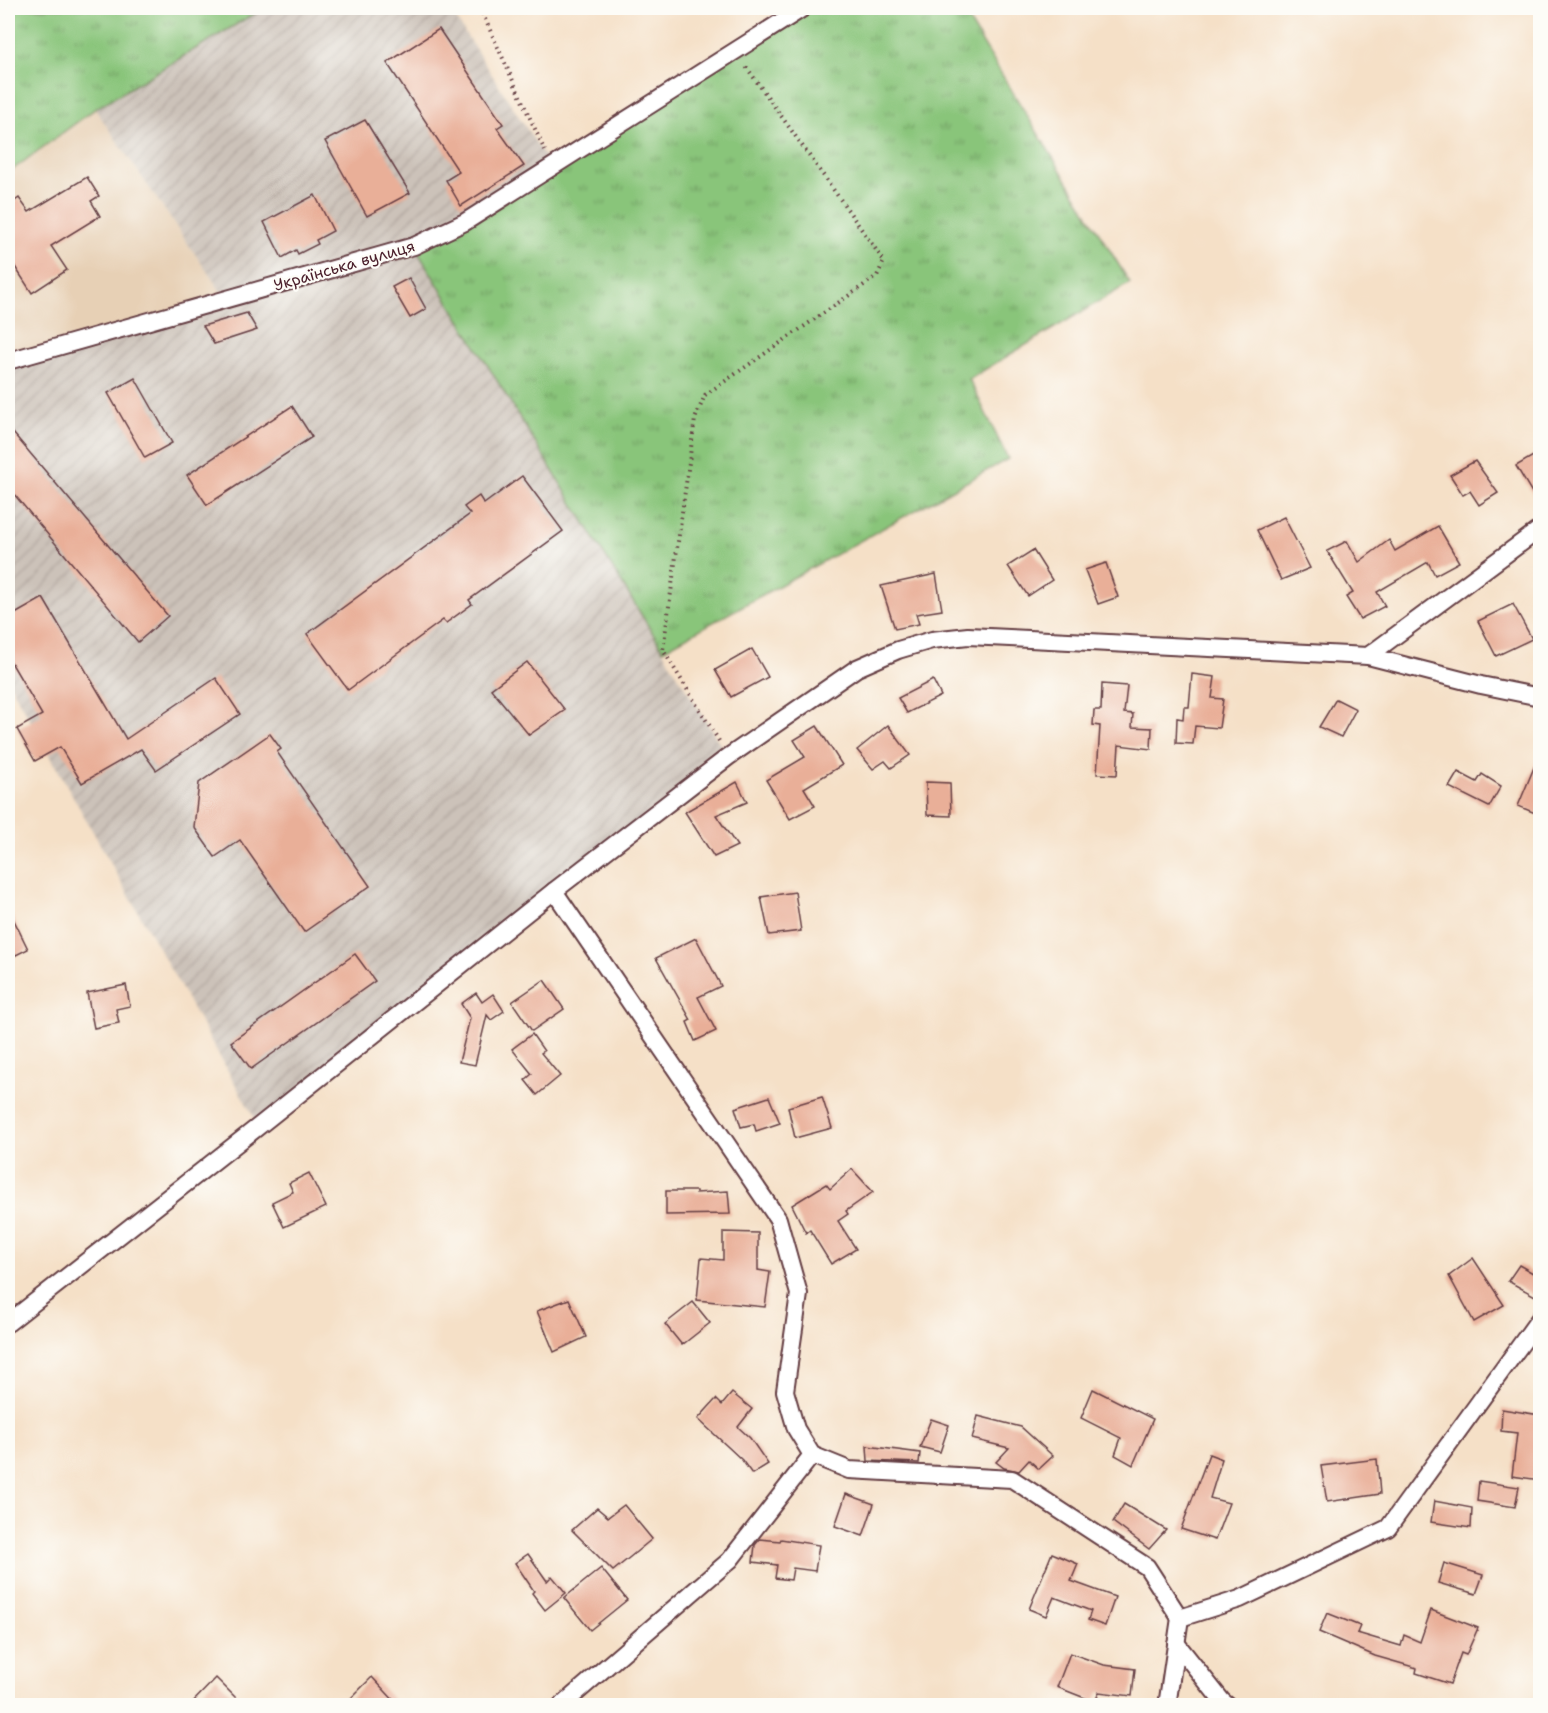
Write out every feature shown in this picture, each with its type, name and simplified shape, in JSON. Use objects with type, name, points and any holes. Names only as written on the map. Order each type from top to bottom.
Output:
[{"type":"street","name":"Українська вулиця","points":[[8,361],[414,246],[465,222],[803,8]]},
{"type":"street","points":[[1368,656],[1540,529]]},
{"type":"street","points":[[8,1323],[554,891],[728,757],[857,668],[898,650],[932,640],[968,636],[1368,656],[1481,686],[1540,697]]},
{"type":"street","points":[[554,891],[778,1219],[799,1294],[785,1391],[796,1429],[812,1455],[849,1470],[1012,1479],[1147,1567],[1180,1618],[1167,1706]]},
{"type":"street","points":[[1180,1618],[1240,1599],[1388,1528],[1540,1318]]},
{"type":"street","points":[[561,1706],[730,1560],[812,1455]]},
{"type":"street","points":[[1176,1643],[1228,1706]]},
{"type":"path","points":[[480,8],[552,168]]},
{"type":"path","points":[[728,757],[663,650],[695,419],[705,395],[877,276],[884,261],[735,51]]},
{"type":"shaded area","points":[[264,8],[449,8],[552,168],[414,246],[728,757],[259,1126],[8,681],[8,361],[226,299],[95,109]]},
{"type":"shaded area","points":[[95,109],[226,299],[8,361],[8,173]]},
{"type":"green space","points":[[8,8],[264,8],[95,109],[8,173]]},
{"type":"green space","points":[[803,8],[961,8],[1130,283],[969,379],[1008,459],[663,650],[414,246]]},
{"type":"building","points":[[439,29],[503,124],[497,128],[524,166],[461,206],[446,180],[459,172],[387,63]]},
{"type":"building","points":[[365,120],[410,193],[367,216],[325,141]]},
{"type":"building","points":[[87,177],[99,196],[91,201],[100,216],[51,246],[67,270],[32,293],[8,256],[8,206],[19,198],[29,212]]},
{"type":"building","points":[[315,195],[333,231],[316,240],[318,244],[298,254],[296,250],[282,258],[264,222]]},
{"type":"building","points":[[409,278],[426,309],[410,318],[392,287]]},
{"type":"building","points":[[247,313],[257,330],[214,344],[203,326]]},
{"type":"building","points":[[135,378],[172,443],[145,458],[108,393]]},
{"type":"building","points":[[292,406],[312,437],[207,505],[187,475]]},
{"type":"building","points":[[8,427],[168,616],[138,642],[8,487]]},
{"type":"building","points":[[1540,452],[1540,506],[1516,466]]},
{"type":"building","points":[[1475,461],[1498,493],[1479,505],[1470,491],[1463,495],[1450,475]]},
{"type":"building","points":[[522,476],[563,531],[469,600],[472,604],[446,623],[443,620],[348,690],[307,634],[470,514],[464,507],[479,496],[484,504]]},
{"type":"building","points":[[1284,517],[1310,568],[1281,580],[1257,530]]},
{"type":"building","points":[[1438,526],[1459,562],[1435,575],[1428,562],[1377,592],[1385,606],[1360,619],[1346,597],[1353,593],[1327,551],[1347,541],[1359,562],[1389,540],[1395,551]]},
{"type":"building","points":[[1033,550],[1052,580],[1028,596],[1008,566]]},
{"type":"building","points":[[1106,563],[1118,597],[1098,604],[1085,570]]},
{"type":"building","points":[[936,574],[942,610],[916,614],[919,624],[895,629],[881,586]]},
{"type":"building","points":[[43,598],[126,739],[216,678],[240,714],[156,770],[141,749],[82,783],[60,747],[35,761],[17,729],[42,715],[8,657],[8,618]]},
{"type":"building","points":[[1513,604],[1532,639],[1496,656],[1478,621]]},
{"type":"building","points":[[752,649],[768,677],[731,697],[715,670]]},
{"type":"building","points":[[527,662],[565,710],[529,735],[491,689]]},
{"type":"building","points":[[1192,674],[1215,677],[1212,698],[1223,699],[1219,728],[1195,726],[1193,744],[1176,743],[1177,718],[1183,719],[1184,707],[1189,707]]},
{"type":"building","points":[[933,680],[941,696],[907,713],[898,698]]},
{"type":"building","points":[[1102,684],[1127,686],[1124,713],[1133,714],[1132,727],[1152,728],[1151,749],[1119,745],[1117,775],[1097,774],[1100,726],[1093,725],[1094,710],[1101,710]]},
{"type":"building","points":[[1336,699],[1356,709],[1341,737],[1319,727]]},
{"type":"building","points":[[888,725],[910,755],[891,768],[885,761],[873,769],[857,750]]},
{"type":"building","points":[[817,726],[842,765],[804,788],[815,806],[790,819],[766,780],[805,757],[794,740]]},
{"type":"building","points":[[270,734],[281,749],[277,752],[370,886],[304,932],[240,840],[215,857],[194,827],[199,783]]},
{"type":"building","points":[[1540,753],[1540,815],[1518,806]]},
{"type":"building","points":[[1458,772],[1477,782],[1482,774],[1501,786],[1489,807],[1449,787]]},
{"type":"building","points":[[737,782],[747,802],[716,815],[737,846],[714,857],[685,812]]},
{"type":"building","points":[[926,782],[950,783],[951,816],[927,815]]},
{"type":"building","points":[[795,892],[801,931],[769,935],[761,897]]},
{"type":"building","points":[[8,908],[28,949],[8,959]]},
{"type":"building","points":[[696,938],[721,986],[698,997],[716,1031],[695,1041],[687,1022],[691,1020],[656,958]]},
{"type":"building","points":[[355,954],[375,981],[251,1069],[231,1042]]},
{"type":"building","points":[[544,980],[564,1009],[532,1031],[512,1002]]},
{"type":"building","points":[[126,985],[130,1006],[116,1009],[119,1023],[94,1028],[87,993]]},
{"type":"building","points":[[476,993],[482,1002],[493,994],[504,1011],[491,1020],[487,1015],[475,1065],[459,1062],[470,1018],[461,1004]]},
{"type":"building","points":[[532,1034],[544,1051],[541,1053],[560,1076],[537,1095],[525,1080],[532,1074],[512,1049]]},
{"type":"building","points":[[769,1097],[780,1123],[756,1131],[754,1124],[741,1127],[735,1108]]},
{"type":"building","points":[[822,1097],[832,1128],[795,1138],[788,1107]]},
{"type":"building","points":[[852,1169],[873,1192],[846,1211],[848,1214],[838,1221],[856,1249],[831,1264],[810,1230],[806,1233],[792,1205],[826,1184],[830,1189]]},
{"type":"building","points":[[309,1173],[326,1207],[284,1227],[272,1202],[293,1192],[289,1183]]},
{"type":"building","points":[[666,1191],[696,1191],[696,1193],[728,1191],[730,1214],[666,1215]]},
{"type":"building","points":[[723,1232],[758,1233],[758,1270],[770,1272],[765,1307],[697,1300],[701,1258],[723,1260]]},
{"type":"building","points":[[1473,1258],[1504,1305],[1474,1322],[1449,1276]]},
{"type":"building","points":[[1519,1265],[1540,1277],[1540,1286],[1535,1296],[1508,1281]]},
{"type":"building","points":[[569,1299],[586,1337],[554,1352],[537,1311]]},
{"type":"building","points":[[693,1302],[710,1323],[682,1345],[665,1324]]},
{"type":"building","points":[[1093,1389],[1153,1419],[1133,1465],[1115,1455],[1121,1438],[1081,1418]]},
{"type":"building","points":[[732,1393],[752,1409],[738,1427],[750,1438],[768,1464],[752,1474],[742,1460],[698,1419],[716,1399],[722,1405]]},
{"type":"building","points":[[1502,1409],[1540,1415],[1540,1480],[1512,1476],[1517,1433],[1501,1431]]},
{"type":"building","points":[[978,1416],[1021,1427],[1053,1456],[1039,1469],[1029,1460],[1019,1471],[1004,1468],[996,1462],[1009,1448],[972,1439]]},
{"type":"building","points":[[931,1419],[949,1425],[940,1452],[920,1447]]},
{"type":"building","points":[[867,1446],[920,1453],[919,1463],[868,1461]]},
{"type":"building","points":[[1209,1454],[1222,1459],[1210,1498],[1229,1503],[1215,1540],[1181,1529]]},
{"type":"building","points":[[1377,1459],[1380,1494],[1327,1502],[1321,1466]]},
{"type":"building","points":[[1479,1481],[1519,1487],[1515,1507],[1477,1501]]},
{"type":"building","points":[[846,1494],[874,1504],[863,1536],[835,1526]]},
{"type":"building","points":[[1434,1501],[1472,1508],[1471,1528],[1431,1522]]},
{"type":"building","points":[[1124,1504],[1166,1530],[1149,1549],[1113,1522]]},
{"type":"building","points":[[624,1505],[652,1539],[613,1571],[572,1530],[597,1508],[608,1517]]},
{"type":"building","points":[[760,1539],[780,1541],[781,1539],[819,1545],[815,1571],[793,1568],[791,1580],[775,1578],[777,1565],[753,1562],[755,1545]]},
{"type":"building","points":[[1052,1553],[1078,1564],[1071,1581],[1115,1597],[1105,1626],[1088,1620],[1091,1611],[1054,1597],[1046,1616],[1029,1609]]},
{"type":"building","points":[[528,1554],[547,1581],[552,1576],[566,1593],[545,1610],[532,1593],[534,1591],[515,1563]]},
{"type":"building","points":[[1444,1563],[1483,1575],[1476,1594],[1438,1583]]},
{"type":"building","points":[[601,1568],[627,1600],[590,1630],[564,1598]]},
{"type":"building","points":[[1431,1610],[1478,1628],[1466,1655],[1461,1653],[1450,1684],[1416,1673],[1417,1668],[1375,1656],[1319,1632],[1327,1613],[1360,1626],[1357,1633],[1401,1646],[1404,1635],[1420,1642]]},
{"type":"building","points":[[1070,1653],[1104,1665],[1135,1669],[1132,1696],[1099,1692],[1095,1702],[1057,1687]]},
{"type":"building","points":[[372,1677],[399,1706],[343,1706]]},
{"type":"building","points":[[216,1678],[244,1706],[189,1706]]}]
